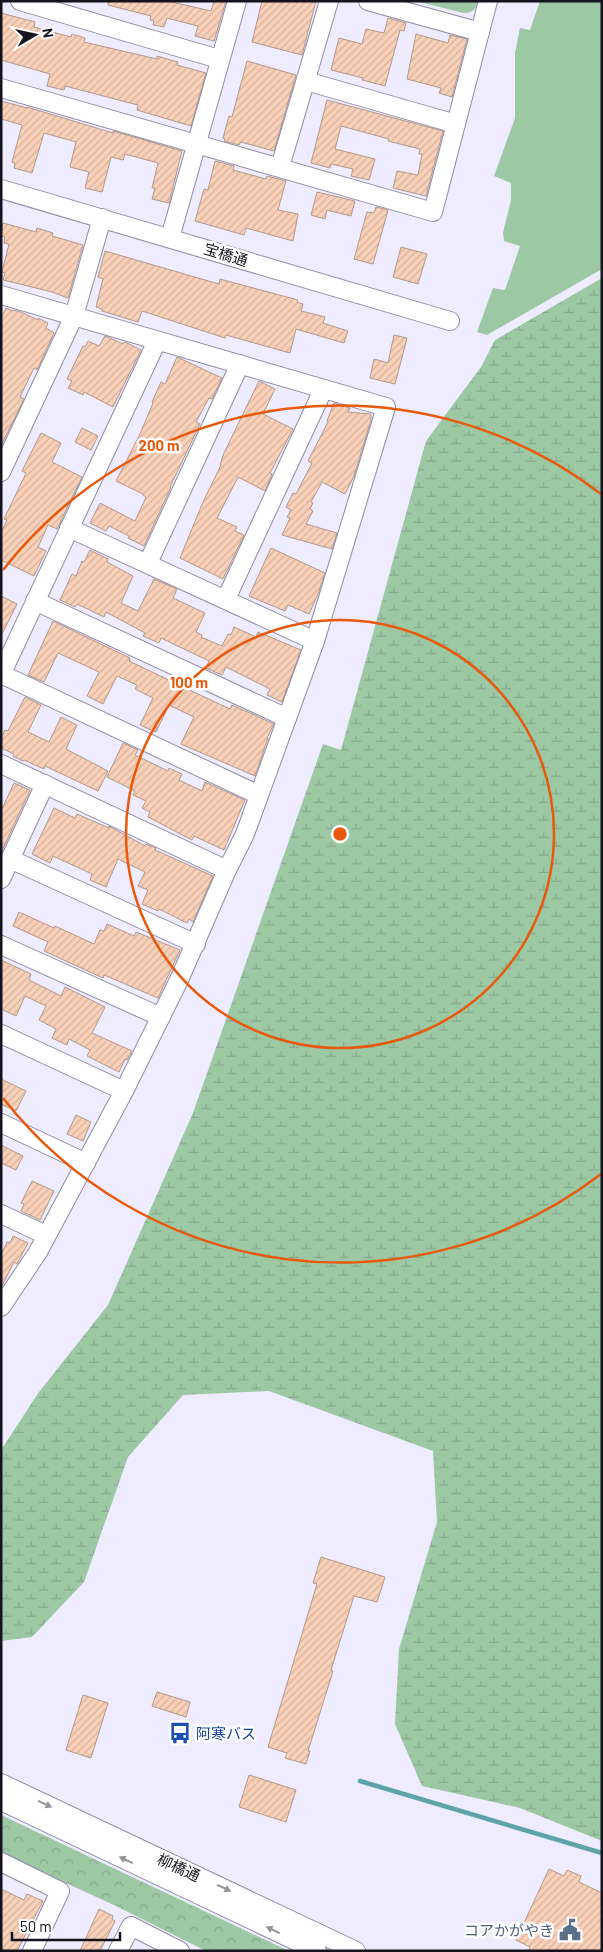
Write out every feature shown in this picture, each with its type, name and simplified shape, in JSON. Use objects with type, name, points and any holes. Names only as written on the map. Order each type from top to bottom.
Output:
[{"type":"street","points":[[20,1],[219,59]]},
{"type":"street","points":[[170,238],[219,59],[237,1]]},
{"type":"street","points":[[280,167],[330,1]]},
{"type":"street","points":[[368,1],[480,32]]},
{"type":"street","points":[[1,88],[433,212],[488,1]]},
{"type":"street","points":[[306,81],[456,124]]},
{"type":"street","name":"宝橋通","points":[[1,189],[450,321]]},
{"type":"street","points":[[1,472],[74,316],[102,218]]},
{"type":"street","points":[[1,295],[386,407],[315,641],[245,834],[227,870],[196,944],[124,1091],[38,1252],[2,1305]]},
{"type":"street","points":[[158,342],[1,674],[259,795]]},
{"type":"street","points":[[148,563],[240,364]]},
{"type":"street","points":[[226,599],[323,390]]},
{"type":"street","points":[[69,528],[315,641]]},
{"type":"street","points":[[35,600],[287,718]]},
{"type":"street","points":[[1,764],[227,870]]},
{"type":"street","points":[[1,879],[45,784]]},
{"type":"street","points":[[10,859],[196,944]]},
{"type":"street","points":[[1,945],[161,1017]]},
{"type":"street","points":[[1,1034],[124,1091]]},
{"type":"street","points":[[1,1123],[86,1163]]},
{"type":"street","points":[[1,1214],[46,1235]]},
{"type":"street","name":"柳橋通","points":[[1,1783],[356,1951]]},
{"type":"street","name":"柳橋通","points":[[1,1801],[317,1951]]},
{"type":"street","points":[[1,1862],[60,1891],[32,1951]]},
{"type":"street","points":[[118,1951],[131,1926],[180,1951]]},
{"type":"green space","points":[[416,1],[478,1],[473,10],[463,13]]},
{"type":"green space","points":[[540,1],[602,1],[602,269],[487,335],[477,332],[493,288],[505,290],[520,246],[504,241],[503,233],[511,200],[511,183],[494,176],[515,118],[515,53],[520,28],[530,30]]},
{"type":"green space","points":[[602,278],[602,1841],[520,1808],[422,1786],[395,1724],[399,1649],[437,1522],[433,1451],[269,1391],[183,1395],[128,1457],[84,1582],[32,1637],[1,1641],[1,1450],[39,1392],[108,1305],[193,1113],[323,744],[341,750],[426,441],[481,367],[495,340]]},
{"type":"green space","points":[[1,1815],[289,1951],[206,1951],[118,1907],[1,1853]]},
{"type":"building","points":[[108,1],[168,1],[211,11],[214,1],[226,1],[214,41],[195,36],[198,26],[167,18],[164,27],[153,25],[154,21],[150,20],[151,16],[108,5]]},
{"type":"building","points":[[262,1],[316,1],[302,55],[252,42]]},
{"type":"building","points":[[1,13],[35,22],[34,27],[71,37],[72,34],[85,38],[84,42],[157,59],[157,56],[178,62],[177,65],[206,73],[191,126],[137,110],[138,105],[65,86],[64,90],[47,86],[50,74],[1,60]]},
{"type":"building","points":[[388,18],[406,23],[404,31],[400,30],[385,86],[331,70],[339,38],[362,44],[366,29],[384,33]]},
{"type":"building","points":[[416,34],[448,43],[450,35],[467,39],[452,97],[439,93],[441,88],[407,79]]},
{"type":"building","points":[[247,61],[296,75],[274,151],[241,142],[239,145],[224,141],[225,139],[223,138],[229,116],[232,117]]},
{"type":"building","points":[[327,100],[443,131],[426,196],[393,188],[397,171],[418,175],[422,154],[419,154],[420,149],[388,141],[389,139],[341,126],[335,149],[375,159],[369,180],[351,176],[353,169],[331,164],[330,168],[311,163]]},
{"type":"building","points":[[1,101],[182,151],[169,203],[152,199],[155,188],[152,188],[158,163],[125,154],[123,160],[111,157],[102,192],[85,188],[89,172],[70,167],[76,142],[44,133],[32,173],[14,168],[15,163],[12,162],[22,125],[1,119]]},
{"type":"building","points":[[215,161],[234,166],[233,170],[266,179],[267,176],[286,181],[278,210],[298,214],[293,241],[246,228],[244,235],[195,221],[204,189],[208,190]]},
{"type":"building","points":[[317,192],[355,201],[351,216],[327,210],[325,219],[311,215]]},
{"type":"building","points":[[376,207],[388,210],[373,264],[354,259],[367,212],[374,213]]},
{"type":"building","points":[[3,223],[36,232],[37,228],[53,233],[52,236],[83,245],[68,298],[52,292],[3,280],[5,273],[2,272],[9,244],[4,243],[5,237],[1,236]]},
{"type":"building","points":[[401,247],[427,254],[418,284],[393,277]]},
{"type":"building","points":[[105,251],[219,284],[220,279],[298,300],[297,302],[303,304],[301,311],[325,317],[323,323],[348,331],[344,343],[296,329],[290,353],[226,335],[225,338],[142,311],[138,322],[102,311],[102,309],[96,307],[103,279],[98,277]]},
{"type":"building","points":[[6,308],[48,323],[46,328],[54,333],[37,370],[34,368],[20,397],[24,399],[1,446],[1,318]]},
{"type":"building","points":[[394,335],[407,338],[395,384],[370,378],[374,359],[388,363]]},
{"type":"building","points":[[105,336],[141,350],[113,407],[84,392],[83,395],[68,388],[72,381],[67,379],[83,346],[85,347],[88,341],[99,346]]},
{"type":"building","points":[[177,357],[222,378],[212,399],[209,398],[196,422],[200,424],[144,546],[109,526],[106,531],[90,523],[100,503],[135,521],[146,497],[116,481],[140,434],[161,382],[165,384]]},
{"type":"building","points":[[259,381],[275,389],[263,414],[293,429],[270,473],[272,474],[265,491],[238,477],[217,518],[237,527],[235,531],[244,535],[223,579],[180,558],[203,502],[221,465],[224,453]]},
{"type":"building","points":[[334,403],[350,408],[348,412],[371,414],[371,420],[354,476],[345,494],[322,482],[311,502],[313,503],[310,509],[313,511],[306,524],[337,533],[332,549],[282,535],[290,518],[287,517],[291,510],[286,507],[293,493],[296,494],[312,463],[308,461],[328,422]]},
{"type":"building","points":[[82,428],[98,436],[91,450],[75,442]]},
{"type":"building","points":[[41,433],[61,443],[52,462],[82,477],[57,529],[48,525],[38,547],[46,551],[34,576],[1,560],[1,533],[7,520],[4,519],[26,473],[22,471]]},
{"type":"building","points":[[271,548],[325,573],[309,614],[288,605],[285,611],[249,596]]},
{"type":"building","points":[[90,550],[108,559],[107,562],[133,576],[121,603],[138,611],[154,579],[177,589],[173,598],[205,613],[196,632],[202,635],[201,637],[222,646],[228,634],[231,635],[234,627],[256,637],[258,632],[301,650],[282,702],[267,695],[270,689],[226,667],[222,675],[206,668],[209,661],[161,638],[159,643],[143,636],[145,633],[106,612],[104,617],[77,604],[75,607],[60,600],[72,574],[76,576],[82,561],[84,562]]},
{"type":"building","points":[[1,596],[17,604],[1,636]]},
{"type":"building","points":[[53,621],[130,658],[129,661],[171,681],[173,678],[187,685],[185,688],[230,709],[232,705],[274,724],[267,738],[255,776],[181,744],[194,717],[169,705],[156,732],[140,725],[153,698],[135,689],[137,685],[117,676],[103,704],[87,696],[99,672],[58,653],[44,682],[28,675]]},
{"type":"building","points":[[25,697],[41,705],[28,732],[49,742],[61,717],[77,725],[66,749],[108,771],[98,791],[45,766],[44,769],[23,761],[1,748],[1,738],[5,730],[8,731]]},
{"type":"building","points":[[123,743],[138,750],[135,755],[168,771],[169,768],[182,774],[179,780],[202,791],[205,782],[245,800],[224,850],[194,836],[192,840],[148,817],[150,812],[142,808],[146,801],[133,795],[135,791],[107,777]]},
{"type":"building","points":[[14,783],[30,790],[1,853],[1,811]]},
{"type":"building","points":[[54,808],[75,818],[77,814],[109,828],[109,826],[145,846],[146,844],[156,848],[155,850],[213,876],[193,922],[189,919],[187,923],[159,909],[158,911],[142,904],[148,890],[138,886],[145,872],[118,859],[106,887],[90,880],[92,874],[53,856],[50,863],[32,854]]},
{"type":"building","points":[[19,912],[94,944],[100,930],[104,931],[107,924],[134,936],[136,932],[180,950],[158,998],[104,975],[103,978],[44,951],[48,942],[13,926]]},
{"type":"building","points":[[1,960],[31,974],[29,980],[61,996],[65,987],[105,1007],[92,1033],[132,1051],[127,1060],[125,1059],[119,1072],[87,1056],[90,1050],[69,1039],[67,1045],[52,1038],[56,1029],[39,1020],[46,1006],[25,996],[16,1016],[1,1009]]},
{"type":"building","points":[[1,1079],[26,1091],[16,1111],[1,1104]]},
{"type":"building","points":[[76,1115],[91,1122],[83,1141],[67,1134]]},
{"type":"building","points":[[1,1145],[23,1156],[16,1170],[1,1163]]},
{"type":"building","points":[[32,1181],[54,1191],[40,1220],[21,1211],[24,1204],[21,1203]]},
{"type":"building","points":[[13,1236],[28,1243],[17,1264],[14,1262],[1,1288],[1,1255],[7,1242],[10,1243]]},
{"type":"building","points":[[321,1557],[385,1577],[377,1602],[354,1596],[331,1670],[333,1671],[308,1751],[310,1751],[306,1764],[285,1758],[287,1753],[268,1747],[317,1584],[313,1583]]},
{"type":"building","points":[[157,1692],[190,1702],[186,1717],[152,1706]]},
{"type":"building","points":[[83,1695],[108,1703],[91,1758],[66,1750]]},
{"type":"building","points":[[249,1775],[296,1790],[286,1822],[239,1807]]},
{"type":"building","points":[[549,1869],[564,1876],[567,1870],[581,1876],[579,1882],[602,1893],[602,1951],[529,1951],[530,1947],[516,1940]]},
{"type":"building","points":[[1,1889],[24,1900],[27,1894],[43,1901],[17,1951],[7,1951],[1,1948]]},
{"type":"building","points":[[99,1909],[113,1916],[112,1919],[115,1921],[100,1951],[80,1951]]},
{"type":"waterway","points":[[360,1781],[602,1853]]},
{"type":"place","name":"阿寒バス","points":[[180,1733]]},
{"type":"place","name":"コアかがやき","points":[[570,1930]]}]
